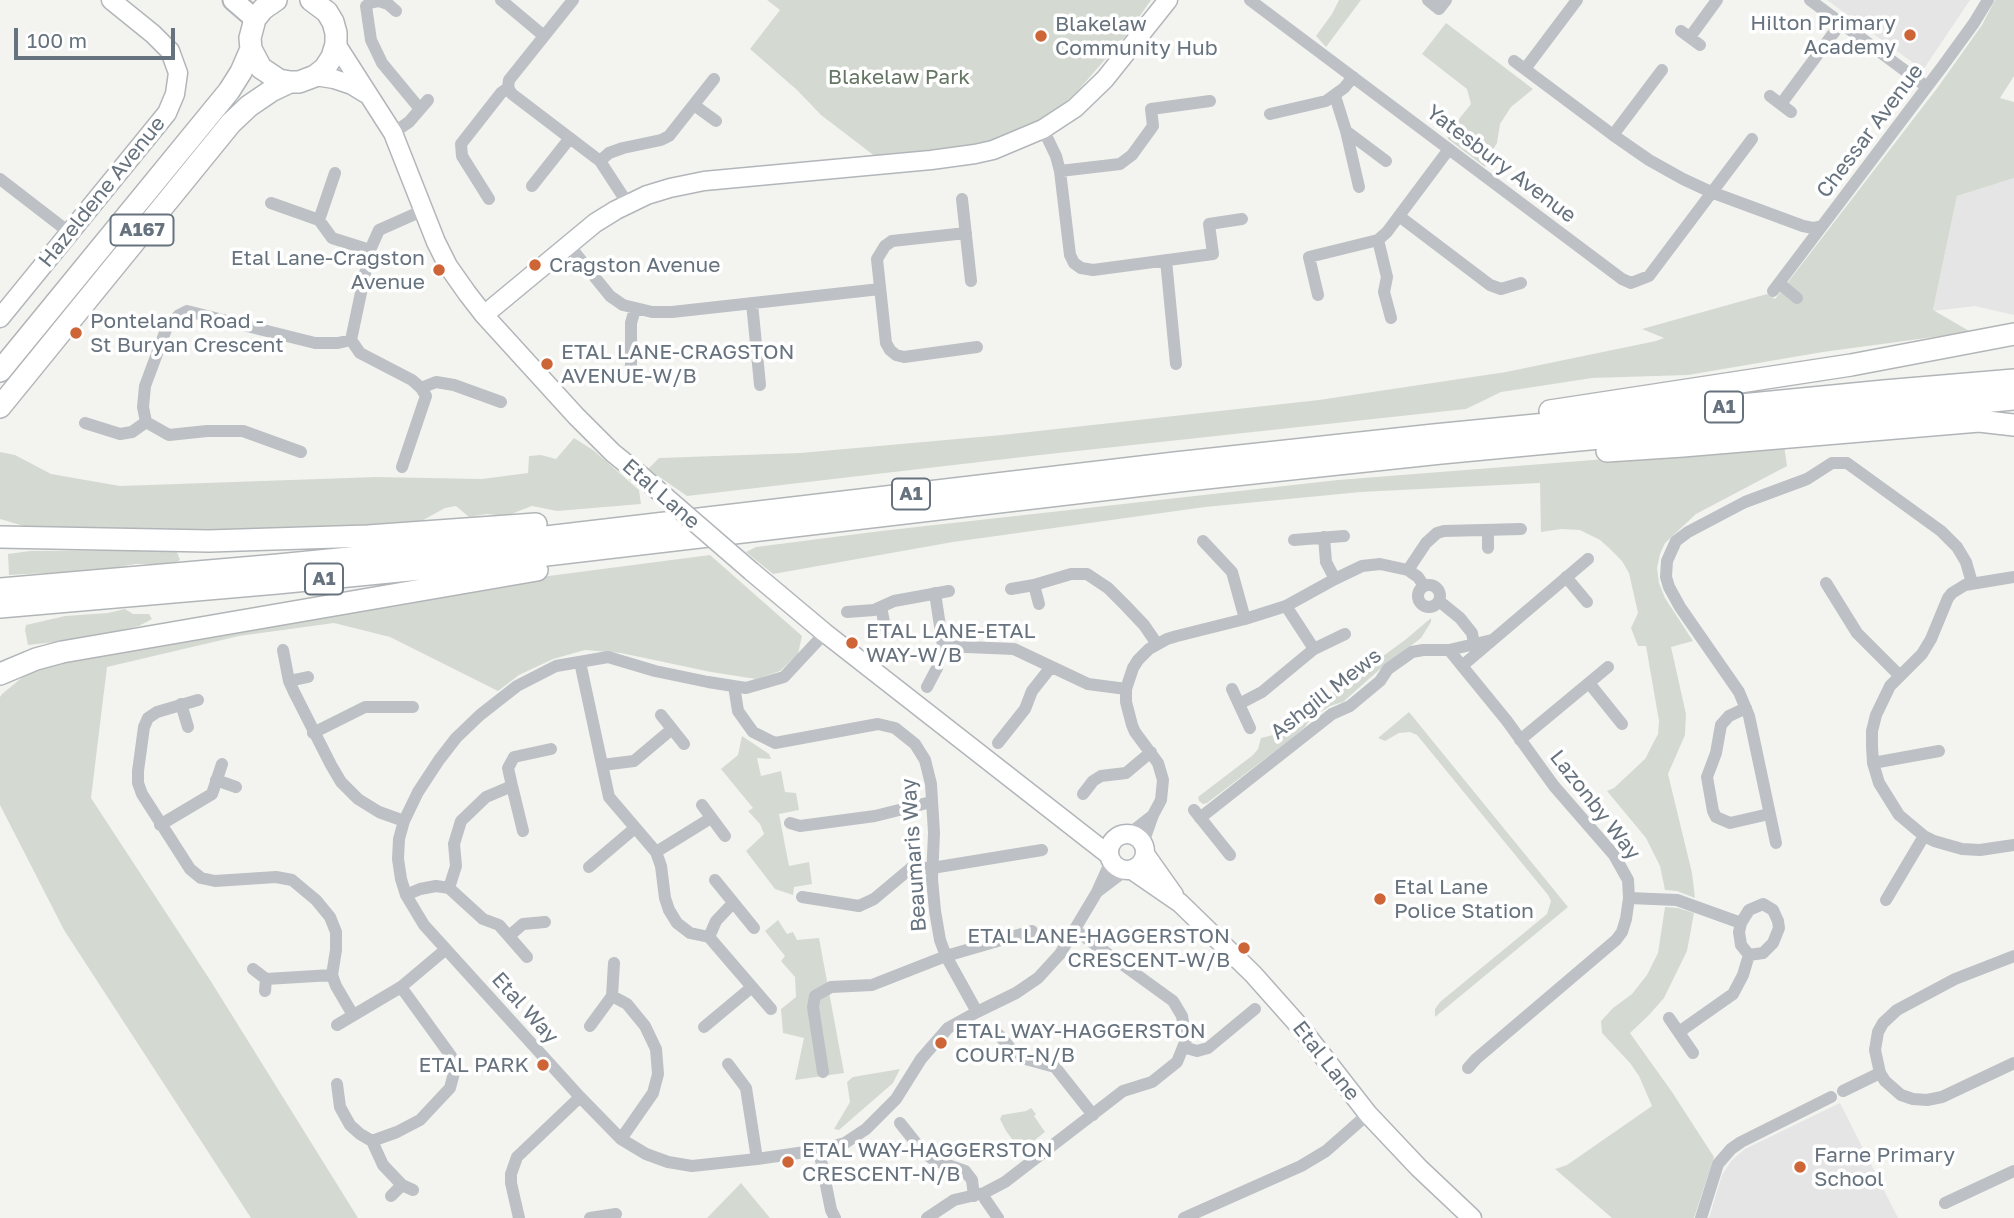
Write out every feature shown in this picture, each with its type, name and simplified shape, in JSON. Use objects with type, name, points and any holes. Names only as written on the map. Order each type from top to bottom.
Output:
[{"type":"highway","points":[[255,19],[262,9],[276,0]]},
{"type":"highway","points":[[315,76],[325,68],[336,44],[336,33],[323,4]]},
{"type":"highway","name":"A167","points":[[0,371],[229,91],[251,49],[250,38],[255,19]]},
{"type":"highway","points":[[251,49],[261,68],[279,80],[290,82]]},
{"type":"highway","name":"A167","points":[[0,407],[231,122],[271,91],[290,82],[299,82],[315,76]]},
{"type":"highway","points":[[1437,444],[1521,416],[1851,365],[2014,334]]},
{"type":"highway","name":"A1","points":[[0,589],[647,535],[1164,483],[1437,444],[1871,392],[2014,380]]},
{"type":"highway","name":"A1","points":[[1437,444],[2014,399]]},
{"type":"highway","points":[[1437,444],[1526,455],[1683,446],[1979,421],[2014,425]]},
{"type":"highway","name":"A1","points":[[0,537],[209,541],[368,536],[543,524],[647,535]]},
{"type":"highway","name":"A1","points":[[0,528],[38,538]]},
{"type":"highway","name":"A1","points":[[0,607],[290,582],[647,535]]},
{"type":"highway","name":"A1","points":[[0,674],[62,652],[575,564],[647,535]]},
{"type":"main road","points":[[233,0],[255,19]]},
{"type":"street","name":"Hazeldene Avenue","points":[[0,318],[167,113],[175,94],[178,73],[170,51],[111,0]]},
{"type":"street","points":[[500,0],[544,36]]},
{"type":"street","points":[[573,0],[509,80],[508,88],[512,94],[600,161],[628,204]]},
{"type":"street","points":[[484,315],[605,215],[670,188],[704,181],[975,154],[993,150],[1043,129],[1075,108],[1105,79],[1168,0]]},
{"type":"street","name":"Yatesbury Avenue","points":[[1250,0],[1622,279],[1631,283],[1648,276],[1711,192]]},
{"type":"street","points":[[1428,0],[1439,9],[1446,0]]},
{"type":"street","points":[[1525,69],[1577,0]]},
{"type":"street","points":[[1690,38],[1717,0]]},
{"type":"street","points":[[1810,0],[1927,87]]},
{"type":"street","name":"Chessar Avenue","points":[[1797,298],[1776,287],[1927,87],[1988,0]]},
{"type":"street","points":[[393,133],[409,122],[424,104],[382,63],[371,40],[366,6],[379,1],[396,11]]},
{"type":"street","points":[[1780,104],[1841,23]]},
{"type":"street","name":"Etal Lane","points":[[336,44],[393,133],[448,266],[484,315],[576,416],[613,453],[825,633],[1052,809],[1126,853],[1276,999],[1368,1114],[1419,1168],[1472,1218]]},
{"type":"street","points":[[1514,61],[1649,160],[1711,192],[1803,226],[1822,226]]},
{"type":"street","points":[[1613,135],[1662,70]]},
{"type":"street","points":[[315,76],[352,85],[368,95]]},
{"type":"street","points":[[1270,114],[1319,103],[1335,96],[1353,77]]},
{"type":"street","points":[[600,161],[609,153],[669,136],[715,79]]},
{"type":"street","points":[[489,199],[462,156],[461,144],[501,93],[508,88]]},
{"type":"street","points":[[1335,96],[1359,187]]},
{"type":"street","points":[[1060,171],[1120,164],[1132,155],[1153,126],[1151,109],[1210,100]]},
{"type":"street","points":[[694,105],[716,121]]},
{"type":"street","points":[[1043,129],[1060,171],[1070,256],[1081,268],[1093,270],[1213,254],[1209,224],[1242,219]]},
{"type":"street","points":[[1346,131],[1386,161]]},
{"type":"street","points":[[533,186],[570,138]]},
{"type":"street","points":[[1711,192],[1752,139]]},
{"type":"street","points":[[1318,295],[1309,257],[1378,240],[1387,232],[1449,149]]},
{"type":"street","points":[[319,220],[335,173]]},
{"type":"street","points":[[0,178],[71,233]]},
{"type":"street","points":[[962,199],[971,281]]},
{"type":"street","points":[[271,203],[319,220],[332,238],[370,250]]},
{"type":"street","points":[[401,467],[426,396],[412,380],[360,353],[351,340],[370,250],[379,230],[424,211]]},
{"type":"street","points":[[1399,216],[1490,285],[1501,289],[1521,283]]},
{"type":"street","points":[[966,233],[892,241],[885,246],[877,259],[886,343],[890,350],[904,357],[977,347]]},
{"type":"street","points":[[1378,240],[1387,277],[1384,292],[1391,318]]},
{"type":"street","points":[[568,244],[611,296],[623,305],[652,312],[880,289]]},
{"type":"street","points":[[1166,260],[1176,365]]},
{"type":"street","points":[[752,303],[760,385]]},
{"type":"street","points":[[631,369],[631,323],[635,309]]},
{"type":"street","points":[[301,452],[243,431],[169,435],[146,422],[143,407],[145,386],[167,327],[187,311],[315,343],[351,340]]},
{"type":"street","points":[[421,388],[436,382],[454,385],[501,402]]},
{"type":"street","points":[[85,423],[120,434],[132,432],[146,422]]},
{"type":"street","points":[[1776,844],[1746,708],[1731,678],[1672,594],[1666,577],[1669,553],[1681,536],[1745,502],[1807,479],[1832,463],[1847,463],[1941,531],[1957,547],[1966,562],[1972,583]]},
{"type":"street","points":[[1408,569],[1426,543],[1437,533],[1521,529]]},
{"type":"street","points":[[1488,530],[1488,548]]},
{"type":"street","points":[[1294,540],[1344,536]]},
{"type":"street","points":[[1324,537],[1326,562],[1335,579]]},
{"type":"street","points":[[1203,541],[1232,572],[1245,619]]},
{"type":"street","name":"Ashgill Mews","points":[[1462,666],[1588,559]]},
{"type":"street","points":[[1083,794],[1093,781],[1101,776],[1126,773],[1151,752],[1132,725],[1126,702],[1126,689],[1128,678],[1138,660],[1157,644],[1286,606],[1362,566],[1380,564],[1408,569],[1424,586]]},
{"type":"street","points":[[1011,589],[1071,574],[1087,574],[1108,587],[1144,625],[1157,644]]},
{"type":"street","points":[[1566,577],[1587,601]]},
{"type":"street","points":[[2014,577],[1972,583],[1957,589],[1948,598],[1922,654],[1890,686],[1876,715],[1872,731],[1873,763],[1880,783],[1899,815],[1924,836],[1962,849],[1980,850],[2014,845]]},
{"type":"street","points":[[1826,583],[1857,633],[1899,675]]},
{"type":"street","points":[[1034,585],[1039,604]]},
{"type":"street","points":[[1424,586],[1436,587],[1440,593],[1439,601],[1433,607],[1421,604],[1418,596],[1424,586]]},
{"type":"street","points":[[847,611],[874,610],[894,601],[949,591]]},
{"type":"street","points":[[927,687],[937,668],[943,646],[935,593]]},
{"type":"street","points":[[1439,601],[1460,618],[1472,633],[1474,644]]},
{"type":"street","points":[[1286,606],[1314,649]]},
{"type":"street","points":[[881,607],[886,626]]},
{"type":"street","name":"Etal Way","points":[[825,633],[785,677],[746,688],[655,671],[608,657],[556,666],[517,686],[456,738],[418,792],[404,821],[398,859],[406,895],[424,925],[580,1097],[621,1139],[646,1154],[668,1162],[692,1166],[757,1159],[819,1150],[845,1143],[866,1129],[896,1099],[921,1059],[948,1028],[1016,993],[1038,978],[1060,954],[1097,892],[1161,800],[1164,791],[1161,771],[1151,752]]},
{"type":"street","points":[[1239,704],[1262,692],[1314,649],[1345,634]]},
{"type":"street","name":"Ashgill Mews","points":[[1230,855],[1197,814],[1332,714],[1350,706],[1380,681],[1388,669],[1412,652],[1449,650],[1492,640]]},
{"type":"street","points":[[943,646],[1014,649],[1088,684],[1126,689]]},
{"type":"street","points":[[284,650],[289,681],[313,733],[341,782],[358,799],[404,821]]},
{"type":"street","name":"Lazonby Way","points":[[1449,650],[1507,721],[1553,786],[1614,855],[1628,880],[1629,898],[1622,932],[1616,940],[1468,1068]]},
{"type":"street","points":[[580,662],[609,797],[656,852],[662,866],[664,898],[669,910],[677,923],[690,933],[709,937],[771,1009]]},
{"type":"street","points":[[998,743],[1025,709],[1032,691],[1051,667]]},
{"type":"street","points":[[1520,740],[1608,667]]},
{"type":"street","points":[[289,681],[308,677]]},
{"type":"street","points":[[1589,683],[1622,724]]},
{"type":"street","name":"Beaumaris Way","points":[[734,686],[738,711],[753,732],[775,743],[878,724],[895,728],[915,744],[925,760],[931,784],[934,911],[940,940],[977,1012]]},
{"type":"street","points":[[1231,689],[1250,728]]},
{"type":"street","points":[[198,700],[157,712],[148,718],[144,727],[138,771],[142,794],[190,869],[201,878],[215,881],[276,877],[292,880],[316,900],[330,917],[336,932],[332,975],[353,1015]]},
{"type":"street","points":[[181,704],[188,727]]},
{"type":"street","points":[[313,733],[365,707],[413,707]]},
{"type":"street","points":[[1746,708],[1729,716],[1721,725],[1716,753],[1707,777],[1713,811],[1716,817],[1730,823],[1769,814]]},
{"type":"street","points":[[661,715],[684,744]]},
{"type":"street","points":[[602,765],[634,761],[672,729]]},
{"type":"street","points":[[523,831],[508,768],[514,757],[551,749]]},
{"type":"street","points":[[1873,763],[1939,751]]},
{"type":"street","points":[[160,825],[212,793],[222,764]]},
{"type":"street","points":[[216,780],[236,787]]},
{"type":"street","points":[[449,888],[456,866],[454,844],[461,821],[486,797],[512,786]]},
{"type":"street","points":[[790,822],[800,826],[876,816],[931,802]]},
{"type":"street","points":[[702,805],[725,836]]},
{"type":"street","points":[[656,852],[711,818]]},
{"type":"street","points":[[589,867],[635,828]]},
{"type":"street","points":[[1886,900],[1924,836]]},
{"type":"street","points":[[802,897],[859,906],[874,899],[911,868],[932,868],[1042,850]]},
{"type":"street","points":[[715,880],[754,928]]},
{"type":"street","points":[[406,895],[436,886],[449,888],[483,919],[499,925],[527,957]]},
{"type":"street","points":[[1629,898],[1677,900],[1741,923]]},
{"type":"street","points":[[709,937],[716,921],[733,903]]},
{"type":"street","points":[[1763,904],[1773,910],[1779,921],[1776,937],[1769,948],[1755,956],[1749,955],[1741,945],[1741,923],[1749,910],[1763,904]]},
{"type":"street","points":[[509,936],[523,924],[545,922]]},
{"type":"street","points":[[927,1218],[954,1200],[979,1194],[1021,1171],[1124,1091],[1152,1082],[1177,1062],[1186,1040],[1182,1016],[1173,1001],[1075,930]]},
{"type":"street","points":[[823,1072],[813,1007],[815,996],[831,987],[872,985],[946,956],[1032,931]]},
{"type":"street","points":[[337,1025],[401,986],[445,950]]},
{"type":"street","points":[[1679,1032],[1733,994],[1749,955]]},
{"type":"street","points":[[2014,956],[1955,979],[1897,1010],[1888,1017],[1875,1041],[1880,1073],[1892,1088],[1913,1099],[1942,1097],[2014,1063]]},
{"type":"street","points":[[590,1026],[612,996],[614,963]]},
{"type":"street","points":[[253,969],[265,985],[332,975]]},
{"type":"street","points":[[372,1141],[397,1132],[420,1119],[450,1087],[454,1073],[451,1056],[401,986]]},
{"type":"street","points":[[704,1027],[752,987]]},
{"type":"street","points":[[612,996],[627,1004],[645,1027],[656,1049],[658,1074],[653,1093],[621,1139]]},
{"type":"street","points":[[1183,1047],[1197,1051],[1208,1048],[1255,1009]]},
{"type":"street","points":[[1669,1018],[1693,1053]]},
{"type":"street","points":[[999,1035],[1018,1057],[1055,1067],[1093,1115]]},
{"type":"street","points":[[728,1064],[746,1088],[757,1159]]},
{"type":"street","points":[[1701,1218],[1718,1164],[1731,1149],[1880,1073]]},
{"type":"street","points":[[337,1084],[340,1107],[350,1125],[372,1141],[383,1165],[408,1187],[391,1196]]},
{"type":"street","points":[[528,1218],[519,1218],[511,1190],[511,1174],[517,1157],[580,1097]]},
{"type":"street","points":[[1184,1218],[1301,1166],[1326,1151],[1368,1114]]},
{"type":"street","points":[[900,1123],[924,1153],[936,1161],[965,1171],[998,1218]]},
{"type":"street","points":[[819,1150],[835,1218]]},
{"type":"street","points":[[1945,1203],[2014,1171]]},
{"type":"street","points":[[590,1218],[616,1214]]},
{"type":"shaded area","name":"Hilton Primary Academy","points":[[1827,0],[1970,0],[1923,70]]},
{"type":"shaded area","points":[[2014,178],[2014,315],[1975,306],[1933,311],[1957,196]]},
{"type":"shaded area","name":"Farne Primary School","points":[[1840,1103],[1898,1218],[1709,1218],[1722,1175],[1732,1160],[1745,1149]]},
{"type":"green space","name":"Blakelaw Park","points":[[767,0],[1151,0],[1128,33],[1075,94],[1048,117],[999,140],[876,157],[821,115],[750,49],[780,10]]},
{"type":"green space","points":[[1339,0],[1361,0],[1326,47],[1316,36]]},
{"type":"green space","points":[[1995,0],[2014,0],[2014,76],[2000,98],[2014,102],[2014,178],[1957,196],[1933,310],[1971,332],[1823,352],[1688,375],[1592,378],[1501,392],[1466,409],[687,496],[648,469],[659,458],[800,453],[1002,435],[1319,400],[1506,372],[1656,341],[1664,338],[1642,329],[1767,294],[1775,299],[1938,87],[1982,25]]},
{"type":"green space","points":[[1446,23],[1533,89],[1511,107],[1500,124],[1497,143],[1485,167],[1448,139],[1447,134],[1471,104],[1467,89],[1422,54]]},
{"type":"green space","points":[[574,438],[593,450],[639,490],[641,504],[557,511],[532,506],[506,516],[487,514],[469,517],[456,506],[445,508],[416,524],[224,532],[31,528],[0,519],[0,452],[15,455],[51,474],[120,486],[376,477],[482,479],[528,473],[529,456],[541,455],[556,459]]},
{"type":"green space","points":[[1784,445],[1787,466],[1696,514],[1665,543],[1657,568],[1665,598],[1693,641],[1671,647],[1686,714],[1685,735],[1668,774],[1692,873],[1695,898],[1677,891],[1665,890],[1660,866],[1646,838],[1607,791],[1614,788],[1645,759],[1658,734],[1659,721],[1646,646],[1638,646],[1631,628],[1638,613],[1629,573],[1622,561],[1600,540],[1580,530],[1541,532],[1540,483],[1361,492],[1205,507],[953,542],[773,574],[746,552],[756,547],[881,531],[1338,480]]},
{"type":"green space","points":[[30,551],[177,552],[180,560],[173,564],[135,564],[104,570],[9,575],[8,554]]},
{"type":"green space","points":[[710,555],[802,636],[798,654],[780,671],[756,679],[621,653],[585,650],[553,659],[519,675],[498,691],[390,637],[334,623],[239,636],[107,667],[91,798],[212,983],[358,1218],[251,1218],[64,930],[0,805],[2,694],[29,672],[73,658],[533,578]]},
{"type":"green space","points":[[125,609],[133,614],[149,614],[152,619],[139,626],[114,632],[28,645],[26,625],[65,616]]},
{"type":"green space","points":[[1431,618],[1421,638],[1343,702],[1330,706],[1310,719],[1305,727],[1287,742],[1207,803],[1199,801],[1198,797],[1253,755],[1261,738],[1279,736]]},
{"type":"green space","points":[[1409,712],[1568,907],[1435,1017],[1435,1009],[1440,1002],[1547,914],[1551,901],[1417,735],[1410,732],[1399,733],[1385,741],[1378,738]]},
{"type":"green space","points":[[742,736],[769,754],[771,759],[757,758],[761,776],[781,771],[785,792],[796,793],[799,810],[779,814],[789,866],[809,862],[812,884],[794,887],[793,895],[775,889],[746,851],[764,834],[760,824],[748,811],[753,808],[721,769],[738,755]]},
{"type":"green space","points":[[1665,907],[1694,913],[1687,951],[1664,998],[1630,1033],[1714,1157],[1694,1218],[1612,1218],[1555,1169],[1567,1165],[1652,1106],[1639,1076],[1602,1033],[1601,1021],[1632,994],[1647,975],[1658,953]]},
{"type":"green space","points":[[778,920],[787,934],[793,932],[797,940],[819,938],[844,1073],[795,1080],[804,1038],[783,1033],[781,1009],[796,997],[795,977],[781,961],[785,956],[765,931]]},
{"type":"green space","points":[[900,1069],[893,1083],[839,1130],[834,1129],[850,1102],[847,1082],[853,1077]]},
{"type":"green space","points":[[1031,1108],[1045,1132],[1021,1151],[1000,1119],[1002,1115]]},
{"type":"green space","points":[[741,1183],[770,1218],[707,1218]]},
{"type":"place","name":"Hilton Primary Academy","points":[[1910,35]]},
{"type":"place","name":"Blakelaw Community Hub","points":[[1041,36]]},
{"type":"place","name":"Cragston Avenue","points":[[535,265]]},
{"type":"place","name":"Etal Lane-Cragston Avenue","points":[[439,270]]},
{"type":"place","name":"Ponteland Road - St Buryan Crescent","points":[[76,333]]},
{"type":"place","name":"ETAL LANE-CRAGSTON AVENUE-W/B","points":[[547,364]]},
{"type":"place","name":"ETAL LANE-ETAL WAY-W/B","points":[[852,643]]},
{"type":"place","name":"Etal Lane Police Station","points":[[1380,899]]},
{"type":"place","name":"ETAL LANE-HAGGERSTON CRESCENT-W/B","points":[[1244,948]]},
{"type":"place","name":"ETAL WAY-HAGGERSTON COURT-N/B","points":[[941,1043]]},
{"type":"place","name":"ETAL PARK","points":[[543,1065]]},
{"type":"place","name":"ETAL WAY-HAGGERSTON CRESCENT-N/B","points":[[788,1162]]},
{"type":"place","name":"Farne Primary School","points":[[1800,1167]]}]
